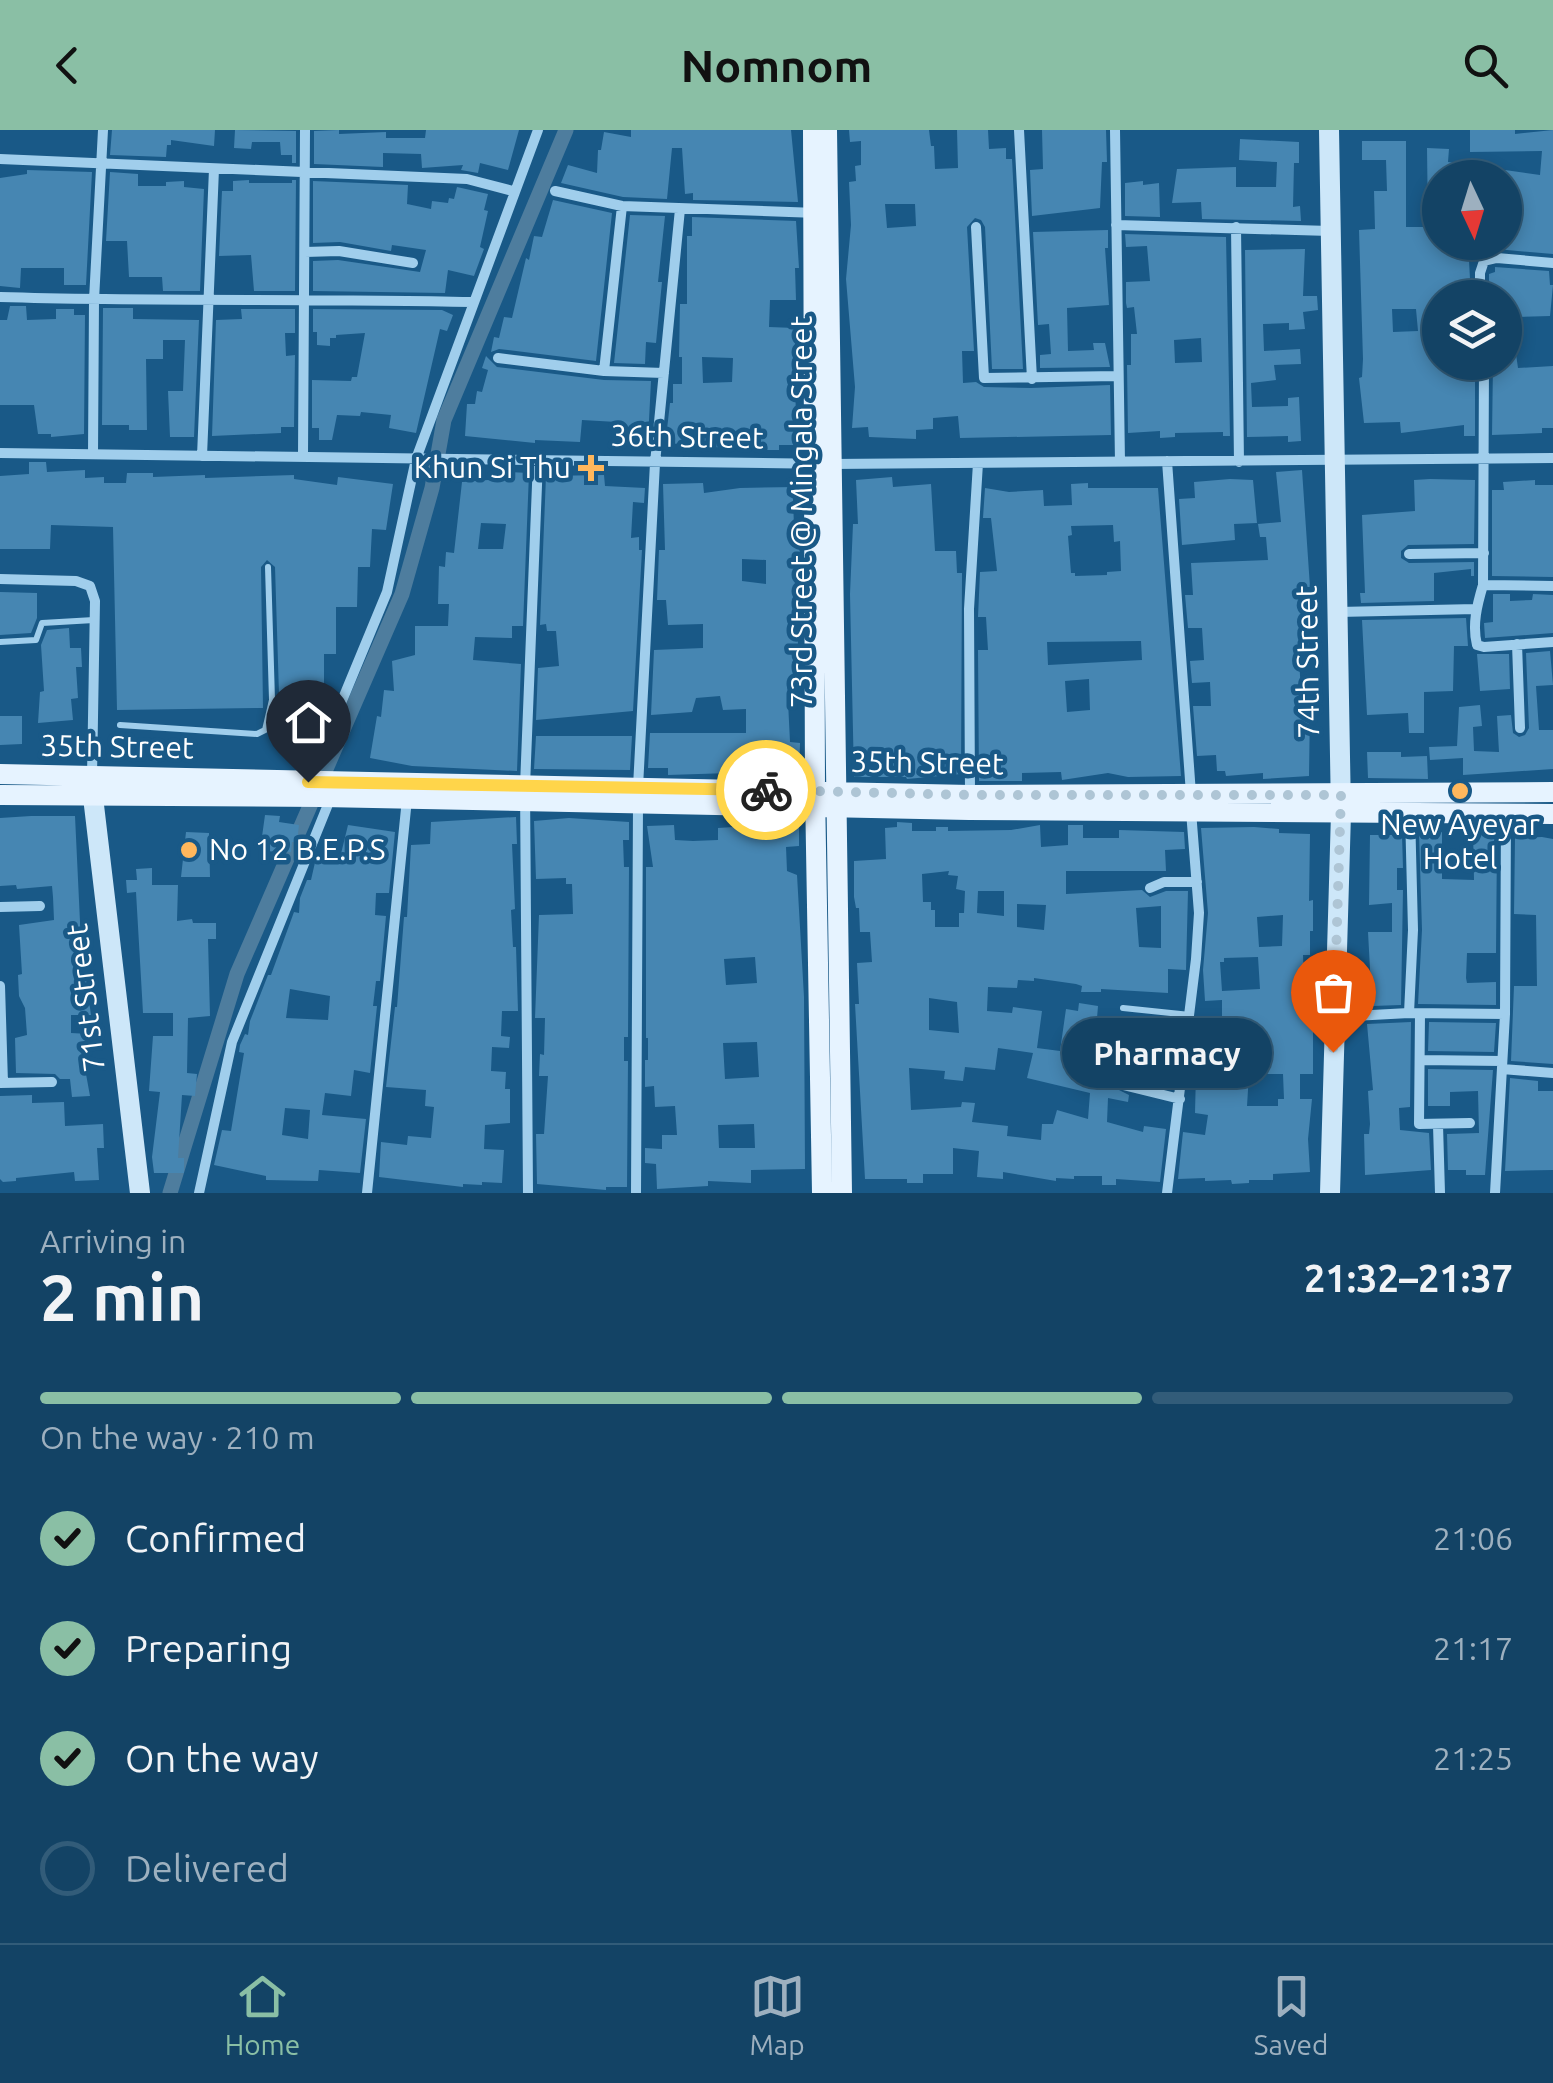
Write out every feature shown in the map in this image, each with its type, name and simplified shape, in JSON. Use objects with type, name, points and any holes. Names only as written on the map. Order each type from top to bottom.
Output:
[{"type":"main road","name":"73rd Street @ Mingala Street","points":[[813,130],[822,213]]},
{"type":"main road","name":"73rd Street @ Mingala Street","points":[[822,1193],[822,213],[827,130]]},
{"type":"main road","name":"35th Street","points":[[0,774],[92,786],[969,802],[1341,804],[1551,792]]},
{"type":"main road","name":"35th Street","points":[[0,796],[92,786]]},
{"type":"main road","name":"35th Street","points":[[318,790],[407,800],[525,794]]},
{"type":"main road","points":[[1550,814],[1551,792]]},
{"type":"main road","name":"73rd Street @ Mingala Street","points":[[825,800],[842,1193]]},
{"type":"main road","name":"35th Street","points":[[1341,804],[1410,812],[1550,814]]},
{"type":"street","points":[[93,454],[94,300],[103,130]]},
{"type":"street","points":[[303,457],[305,130]]},
{"type":"street","points":[[200,1193],[232,1042],[318,790],[333,722],[388,592],[416,459],[538,130]]},
{"type":"street","points":[[1019,130],[1032,378]]},
{"type":"street","points":[[1115,130],[1120,462]]},
{"type":"street","name":"74th Street","points":[[1329,130],[1341,804],[1330,1193]]},
{"type":"street","points":[[0,159],[466,180],[513,190]]},
{"type":"street","points":[[202,456],[214,169]]},
{"type":"street","points":[[554,191],[622,206],[822,213]]},
{"type":"street","points":[[604,371],[622,206]]},
{"type":"street","points":[[636,1193],[638,794],[655,463],[680,209]]},
{"type":"street","points":[[1116,225],[1330,231]]},
{"type":"street","points":[[976,227],[982,374],[988,380],[1118,376]]},
{"type":"street","points":[[1236,227],[1239,462]]},
{"type":"street","points":[[305,252],[339,251],[412,264]]},
{"type":"street","points":[[1480,280],[1484,261],[1497,258],[1553,263]]},
{"type":"street","points":[[0,297],[472,302]]},
{"type":"street","points":[[498,358],[604,371],[664,373]]},
{"type":"street","points":[[1484,380],[1484,553],[1483,586],[1476,609],[1477,645],[1553,642]]},
{"type":"street","name":"36th Street","points":[[0,453],[822,464],[1553,458]]},
{"type":"street","points":[[528,1193],[525,794],[538,460]]},
{"type":"street","points":[[1167,1193],[1191,1015],[1198,913],[1168,461]]},
{"type":"street","points":[[969,802],[970,609],[978,463]]},
{"type":"street","points":[[1409,554],[1484,553]]},
{"type":"street","points":[[0,580],[76,581],[90,586],[95,601],[92,786]]},
{"type":"street","points":[[1483,586],[1553,586]]},
{"type":"street","points":[[1337,612],[1476,609]]},
{"type":"street","points":[[1517,644],[1520,728]]},
{"type":"street","name":"71st Street","points":[[92,786],[140,1193]]},
{"type":"street","points":[[366,1193],[407,800]]},
{"type":"street","points":[[1410,812],[1414,1014],[1422,1060],[1417,1116],[1420,1124],[1470,1124]]},
{"type":"street","points":[[1495,1193],[1505,1014],[1506,814]]},
{"type":"street","points":[[1150,888],[1164,882],[1197,882]]},
{"type":"street","points":[[0,907],[40,906]]},
{"type":"street","points":[[0,986],[2,1084],[52,1082]]},
{"type":"street","points":[[1334,1017],[1505,1014]]},
{"type":"street","points":[[1422,1060],[1553,1073]]},
{"type":"street","points":[[1123,1085],[1180,1099]]},
{"type":"street","points":[[1438,1125],[1440,1193]]},
{"type":"lane","points":[[120,726],[257,734],[265,730],[272,700],[268,567]]},
{"type":"lane","points":[[0,642],[36,640],[42,623],[94,620]]},
{"type":"lane","points":[[272,700],[333,722]]},
{"type":"lane","points":[[1123,1008],[1191,1015]]},
{"type":"building","points":[[112,130],[215,130],[214,146],[171,140],[166,157],[110,155]]},
{"type":"building","points":[[235,130],[296,131],[296,163],[292,163],[292,155],[281,155],[280,142],[252,142],[251,149],[234,148]]},
{"type":"building","points":[[339,130],[339,134],[386,132],[386,138],[425,138],[426,130],[519,130],[508,170],[480,163],[478,173],[461,170],[463,165],[422,168],[421,154],[383,153],[383,167],[314,164],[314,131]]},
{"type":"building","points":[[631,130],[791,130],[798,202],[693,200],[693,193],[685,194],[682,148],[672,148],[667,199],[623,197],[561,183],[568,165],[597,173],[604,132],[631,137]]},
{"type":"building","points":[[849,130],[929,130],[935,169],[958,168],[957,130],[988,130],[989,149],[1006,148],[1006,159],[1012,159],[1023,369],[992,369],[985,227],[975,218],[967,227],[974,351],[962,351],[963,383],[1031,388],[1110,385],[1111,435],[960,438],[958,416],[933,418],[933,429],[916,430],[916,439],[869,437],[868,427],[852,428],[855,387],[846,279],[851,225],[849,182],[856,181],[855,166],[861,165],[861,141],[850,142]],"holes":[[[885,204],[915,204],[916,226],[887,228]]]},
{"type":"building","points":[[1042,130],[1106,130],[1107,162],[1102,162],[1100,208],[1032,216],[1030,170],[1043,169]]},
{"type":"building","points":[[1470,130],[1515,130],[1515,134],[1553,130],[1553,254],[1522,251],[1522,172],[1540,175],[1542,151],[1470,152]]},
{"type":"building","points":[[1240,139],[1299,142],[1299,163],[1294,163],[1293,207],[1300,206],[1301,221],[1202,219],[1201,202],[1172,203],[1177,169],[1236,167],[1236,187],[1276,187],[1277,162],[1239,160]]},
{"type":"building","points":[[1362,141],[1406,141],[1406,227],[1422,227],[1422,260],[1469,260],[1470,279],[1422,280],[1422,380],[1475,380],[1475,436],[1464,436],[1464,425],[1401,433],[1400,422],[1364,423],[1359,378],[1363,359],[1359,230],[1375,229],[1374,191],[1387,191],[1386,160],[1362,160]],"holes":[[[1392,309],[1416,309],[1418,331],[1393,332]]]},
{"type":"building","points":[[1427,148],[1449,149],[1448,160],[1427,160]]},
{"type":"building","points":[[27,170],[92,172],[86,285],[64,285],[64,268],[21,268],[20,288],[0,286],[0,178],[27,174]]},
{"type":"building","points":[[110,172],[138,174],[138,186],[166,186],[166,182],[184,181],[184,187],[204,189],[200,291],[163,291],[162,277],[129,277],[127,241],[106,241]]},
{"type":"building","points":[[296,180],[295,291],[254,291],[251,255],[219,256],[222,191],[233,191],[233,181]]},
{"type":"building","points":[[313,181],[408,185],[407,204],[431,209],[432,201],[448,203],[449,198],[454,199],[457,187],[488,194],[480,247],[484,249],[474,276],[448,270],[445,293],[313,291],[313,261],[338,260],[420,272],[426,250],[392,245],[391,251],[340,242],[313,243]]},
{"type":"building","points":[[1143,181],[1143,185],[1159,183],[1160,217],[1125,216],[1125,183]]},
{"type":"building","points":[[553,200],[612,213],[596,361],[499,349],[491,352],[504,317],[512,318],[526,258],[529,260],[534,236],[542,237]]},
{"type":"building","points":[[630,215],[665,216],[656,343],[646,342],[645,364],[614,363]]},
{"type":"building","points":[[692,217],[796,221],[796,300],[770,300],[769,327],[795,328],[796,445],[779,445],[779,450],[767,450],[767,444],[704,448],[703,442],[671,444],[670,438],[666,438],[673,384],[682,384],[680,304],[687,304],[687,236],[692,236]],"holes":[[[702,357],[733,358],[732,382],[703,383]]]},
{"type":"building","points":[[1108,230],[1105,248],[1109,305],[1067,308],[1068,351],[1094,350],[1093,343],[1105,343],[1110,367],[1040,368],[1040,355],[1051,354],[1049,324],[1038,325],[1033,232]]},
{"type":"building","points":[[1125,234],[1226,237],[1230,436],[1223,436],[1223,432],[1175,433],[1175,437],[1160,438],[1160,431],[1128,433],[1127,365],[1131,365],[1131,334],[1137,334],[1134,307],[1127,308],[1126,282],[1150,281],[1147,246],[1126,247]],"holes":[[[1201,338],[1202,362],[1175,363],[1174,340]]]},
{"type":"building","points":[[1305,249],[1303,296],[1317,296],[1318,310],[1303,312],[1305,329],[1289,330],[1289,323],[1263,324],[1264,351],[1300,349],[1301,364],[1274,365],[1276,380],[1251,383],[1252,407],[1288,406],[1288,398],[1299,397],[1301,441],[1288,442],[1288,436],[1247,437],[1245,250]]},
{"type":"building","points":[[1495,267],[1549,271],[1553,285],[1550,316],[1522,317],[1522,280],[1489,280],[1489,274],[1495,272]]},
{"type":"building","points":[[10,306],[26,306],[27,320],[56,319],[56,309],[74,309],[74,315],[85,315],[84,434],[38,434],[34,405],[0,405],[0,320],[7,320]]},
{"type":"building","points":[[103,308],[133,308],[133,319],[199,320],[194,437],[170,437],[168,391],[183,391],[185,340],[163,340],[163,359],[146,359],[147,430],[102,425]]},
{"type":"building","points":[[241,309],[295,309],[295,333],[285,333],[286,356],[295,355],[294,427],[281,427],[281,433],[212,436],[216,320],[242,319]]},
{"type":"building","points":[[313,309],[442,310],[453,315],[447,331],[440,329],[416,433],[389,428],[391,415],[361,412],[360,416],[337,415],[332,440],[319,440],[319,428],[312,428],[312,380],[351,381],[357,377],[365,333],[336,335],[330,338],[330,346],[317,345]]},
{"type":"building","points":[[486,356],[497,367],[604,380],[651,381],[648,440],[637,441],[637,433],[617,433],[617,422],[582,420],[580,442],[535,443],[465,436],[467,404],[475,404],[477,391],[482,392],[488,370],[482,368]]},
{"type":"building","points":[[1553,366],[1553,428],[1542,428],[1542,433],[1492,435],[1493,380],[1522,380],[1522,368]]},
{"type":"building","points":[[29,462],[46,462],[47,472],[85,470],[85,478],[104,477],[104,483],[126,483],[127,473],[153,473],[153,477],[205,478],[294,475],[294,479],[337,485],[338,477],[393,484],[386,530],[372,529],[370,567],[358,567],[357,607],[336,607],[336,654],[324,654],[324,694],[279,694],[275,567],[267,560],[261,567],[263,708],[117,710],[113,527],[51,525],[50,549],[0,549],[0,476],[29,474]]},
{"type":"building","points":[[1302,470],[1310,587],[1304,587],[1310,659],[1299,659],[1302,708],[1310,708],[1309,776],[1226,776],[1225,771],[1217,771],[1216,755],[1197,756],[1193,706],[1211,706],[1210,682],[1192,683],[1190,661],[1204,660],[1202,628],[1188,628],[1185,595],[1193,595],[1191,563],[1268,560],[1266,537],[1260,537],[1258,524],[1281,522],[1276,472]]},
{"type":"building","points":[[529,473],[523,626],[512,626],[512,638],[475,637],[473,660],[521,664],[517,771],[412,766],[370,758],[384,690],[394,691],[392,661],[415,655],[415,626],[448,626],[449,604],[438,604],[439,566],[445,567],[446,552],[454,553],[462,482],[501,479],[501,475]],"holes":[[[481,523],[506,524],[503,549],[478,549]]]},
{"type":"building","points":[[604,475],[605,486],[645,488],[644,503],[633,502],[631,538],[639,537],[642,550],[633,711],[536,720],[538,668],[559,666],[556,631],[547,631],[546,624],[540,625],[546,476]]},
{"type":"building","points":[[892,477],[893,487],[931,484],[935,551],[956,551],[957,573],[962,573],[961,774],[907,779],[854,777],[850,594],[853,524],[858,524],[856,480]]},
{"type":"building","points":[[1253,480],[1257,523],[1234,524],[1235,540],[1182,545],[1179,499],[1195,498],[1194,482]]},
{"type":"building","points":[[1414,480],[1475,480],[1474,544],[1408,545],[1401,551],[1401,558],[1409,563],[1474,562],[1474,576],[1471,569],[1434,573],[1434,601],[1361,603],[1360,593],[1365,593],[1362,515],[1415,511]]},
{"type":"building","points":[[1535,480],[1535,485],[1553,485],[1553,577],[1492,576],[1492,490],[1504,490],[1503,482]]},
{"type":"building","points":[[703,483],[704,493],[796,487],[794,527],[801,557],[796,557],[796,620],[801,680],[787,681],[790,742],[800,743],[799,777],[668,775],[668,768],[648,768],[650,733],[746,733],[746,709],[723,710],[720,696],[696,698],[692,712],[651,715],[654,650],[703,648],[703,624],[668,625],[666,600],[657,600],[659,550],[665,550],[663,484]],"holes":[[[742,559],[766,560],[766,584],[742,581]]]},
{"type":"building","points":[[1088,483],[1088,488],[1158,488],[1181,776],[1128,777],[1108,773],[1062,780],[1061,772],[1022,773],[1022,781],[979,781],[978,650],[988,650],[986,617],[978,617],[980,572],[997,571],[991,518],[983,518],[985,488],[1009,492],[1043,490],[1044,506],[1072,505],[1071,484]],"holes":[[[1113,525],[1114,542],[1120,541],[1121,571],[1107,575],[1071,573],[1071,526]],[[1141,641],[1142,660],[1048,665],[1047,642]],[[1089,679],[1090,710],[1067,712],[1065,681]]]},
{"type":"building","points":[[0,592],[37,593],[37,618],[31,633],[0,635]]},
{"type":"building","points":[[1493,594],[1510,594],[1510,601],[1532,600],[1533,594],[1553,595],[1553,633],[1485,638],[1484,623],[1493,622]]},
{"type":"building","points":[[1466,618],[1468,646],[1454,646],[1453,691],[1424,692],[1424,733],[1409,733],[1408,713],[1367,715],[1362,620]]},
{"type":"building","points":[[69,628],[70,648],[81,648],[82,667],[76,667],[78,698],[71,699],[73,720],[38,723],[40,692],[44,691],[41,645],[47,630]]},
{"type":"building","points":[[1550,651],[1553,685],[1536,686],[1539,730],[1553,730],[1553,769],[1463,775],[1463,758],[1430,760],[1429,747],[1457,746],[1459,707],[1480,705],[1482,726],[1473,727],[1474,751],[1499,752],[1497,716],[1511,715],[1513,733],[1525,735],[1529,728],[1526,653]]},
{"type":"building","points":[[1477,654],[1509,654],[1510,689],[1480,691]]},
{"type":"building","points":[[0,716],[22,716],[22,744],[0,745]]},
{"type":"building","points":[[536,736],[632,736],[630,770],[534,769]]},
{"type":"building","points":[[1367,752],[1427,756],[1428,779],[1368,778]]},
{"type":"building","points":[[265,815],[280,816],[279,822],[299,825],[291,852],[260,851]]},
{"type":"building","points":[[75,816],[81,943],[91,1015],[71,1015],[71,1033],[89,1034],[90,1052],[82,1052],[90,1096],[72,1097],[70,1079],[60,1079],[55,1074],[16,1073],[15,1038],[27,1035],[25,1008],[19,996],[19,925],[54,920],[53,897],[52,886],[0,886],[0,818]]},
{"type":"building","points":[[516,817],[517,844],[512,844],[515,909],[511,910],[518,1011],[502,1011],[501,1036],[510,1037],[509,1048],[492,1047],[491,1071],[506,1072],[510,1123],[485,1125],[484,1149],[504,1150],[502,1183],[482,1182],[463,1187],[379,1177],[381,1142],[407,1145],[408,1136],[431,1138],[434,1107],[425,1106],[426,1090],[386,1087],[407,917],[411,845],[430,844],[431,822]]},
{"type":"building","points":[[569,818],[629,822],[629,840],[623,840],[624,867],[629,867],[628,1037],[624,1037],[624,1061],[628,1061],[627,1187],[606,1190],[537,1184],[536,1134],[544,1134],[548,1076],[539,1076],[545,1018],[535,1018],[539,915],[573,914],[572,884],[566,884],[566,878],[536,879],[534,821]]},
{"type":"building","points":[[897,822],[912,823],[912,831],[936,831],[936,827],[948,827],[948,831],[1011,830],[1040,825],[1041,847],[1068,845],[1068,825],[1083,825],[1083,838],[1119,838],[1119,830],[1184,832],[1185,849],[1165,850],[1166,871],[1066,871],[1066,894],[1142,890],[1150,897],[1166,891],[1188,891],[1186,970],[1168,969],[1168,993],[1101,989],[1081,992],[1082,986],[1076,984],[1034,978],[1018,980],[1017,988],[988,987],[987,1011],[1012,1013],[1013,1007],[1042,1011],[1037,1048],[1060,1051],[1066,1009],[1078,1011],[1079,1003],[1098,1006],[1097,1018],[1105,1019],[1104,1034],[1168,1046],[1167,1061],[1148,1059],[1140,1080],[1124,1076],[1116,1080],[1115,1088],[1129,1095],[1128,1102],[1108,1098],[1107,1122],[1143,1132],[1144,1126],[1166,1129],[1160,1182],[1116,1179],[1116,1185],[1102,1185],[1102,1176],[1074,1176],[1056,1181],[1003,1172],[1003,1179],[977,1177],[979,1151],[953,1148],[953,1174],[923,1174],[923,1183],[865,1179],[855,1004],[859,1004],[857,963],[872,962],[870,932],[860,932],[859,908],[854,897],[854,861],[886,859],[885,828],[897,827]],"holes":[[[949,871],[948,875],[958,876],[956,889],[965,891],[959,927],[935,927],[935,910],[931,910],[931,902],[923,902],[922,874]],[[978,891],[1004,891],[1004,916],[977,913]],[[1017,904],[1046,905],[1044,930],[1017,927]],[[1161,906],[1161,948],[1139,947],[1136,908]],[[929,998],[957,1002],[959,1033],[929,1030]],[[998,1048],[1033,1053],[1027,1078],[1090,1093],[1088,1119],[1057,1110],[1053,1124],[1042,1124],[1041,1140],[1007,1136],[1008,1126],[972,1122],[975,1103],[911,1110],[909,1068],[945,1071],[944,1079],[963,1081],[965,1067],[995,1070]]]},
{"type":"building","points":[[793,823],[799,826],[799,846],[786,847],[787,871],[797,875],[804,997],[805,1169],[751,1170],[751,1183],[708,1181],[708,1186],[657,1189],[656,1164],[645,1163],[645,1148],[662,1149],[662,1135],[677,1135],[675,1106],[655,1107],[654,1086],[645,1087],[646,867],[653,867],[647,826],[674,825],[675,840],[693,841],[718,840],[718,828]],"holes":[[[755,957],[757,983],[726,985],[724,959]],[[757,1042],[759,1077],[725,1079],[723,1043]],[[754,1124],[755,1148],[719,1148],[718,1125]]]},
{"type":"building","points":[[348,825],[395,832],[389,893],[376,893],[375,915],[386,916],[380,981],[376,981],[373,1006],[377,1006],[370,1073],[354,1070],[351,1096],[325,1093],[322,1115],[366,1119],[360,1173],[319,1170],[318,1181],[266,1180],[266,1176],[214,1165],[222,1130],[231,1131],[244,1053],[239,1052],[240,1045],[248,1035],[250,1021],[294,912],[299,913],[300,898],[307,880],[311,880],[316,858],[339,862]],"holes":[[[290,989],[330,996],[328,1020],[286,1018]],[[285,1108],[310,1110],[308,1139],[282,1135]]]},
{"type":"building","points":[[1254,827],[1310,834],[1309,901],[1313,900],[1313,931],[1310,955],[1303,955],[1304,981],[1313,981],[1313,1074],[1300,1074],[1300,1099],[1312,1099],[1310,1172],[1273,1174],[1273,1180],[1232,1184],[1231,1180],[1178,1179],[1183,1132],[1205,1135],[1208,1115],[1195,1113],[1196,1072],[1191,1072],[1192,1059],[1233,1056],[1233,1023],[1222,1024],[1222,1000],[1205,1001],[1203,970],[1208,913],[1201,828]],"holes":[[[1283,915],[1282,946],[1259,947],[1257,917]],[[1258,957],[1260,989],[1222,991],[1220,962],[1224,958]],[[1249,1074],[1283,1074],[1284,1099],[1278,1099],[1278,1106],[1247,1106]]]},
{"type":"building","points":[[1473,829],[1493,829],[1497,838],[1496,953],[1467,953],[1466,978],[1467,983],[1496,982],[1496,1005],[1418,1004],[1422,930],[1419,833],[1442,832],[1442,879],[1474,880]]},
{"type":"building","points":[[186,832],[209,833],[210,877],[181,877]]},
{"type":"building","points":[[1370,835],[1402,835],[1403,868],[1397,868],[1397,890],[1403,890],[1401,1005],[1372,1006],[1368,932],[1392,932],[1392,903],[1369,905]]},
{"type":"building","points":[[1515,838],[1553,839],[1553,1064],[1511,1061],[1514,986],[1537,986],[1536,915],[1514,914]]},
{"type":"building","points":[[152,868],[152,885],[178,885],[177,921],[216,923],[216,939],[208,939],[210,1016],[188,1018],[187,1073],[197,1074],[195,1096],[182,1095],[178,1158],[184,1158],[184,1173],[154,1173],[152,1157],[160,1092],[149,1091],[153,1036],[173,1036],[173,1013],[143,1013],[136,892],[127,893],[126,880],[137,880],[136,869]]},
{"type":"building","points":[[1411,1022],[1410,1107],[1399,1108],[1400,1130],[1429,1133],[1431,1170],[1365,1175],[1364,1134],[1369,1134],[1370,1124],[1368,1091],[1373,1090],[1367,1024]]},
{"type":"building","points":[[1429,1022],[1496,1023],[1494,1052],[1428,1051]]},
{"type":"building","points":[[1428,1069],[1493,1070],[1485,1175],[1448,1170],[1447,1134],[1479,1133],[1478,1091],[1450,1092],[1450,1106],[1428,1106]]},
{"type":"building","points":[[1510,1078],[1538,1081],[1538,1091],[1553,1091],[1553,1170],[1505,1171]]},
{"type":"building","points":[[32,1095],[32,1103],[64,1102],[65,1126],[103,1124],[104,1148],[97,1148],[99,1180],[75,1181],[74,1172],[16,1181],[0,1179],[0,1096]]},
{"type":"waterway","points":[[170,1193],[237,974],[402,594],[432,488],[444,420],[566,130]]},
{"type":"way so far","points":[[766,790],[970,795],[1341,795],[1333,1052]]},
{"type":"place","name":"Khun Si Thu","points":[[591,468]]},
{"type":"place","name":"New Ayeyar Hotel","points":[[1460,791]]},
{"type":"place","name":"No 12 B.E.P.S","points":[[189,850]]},
{"type":"place","name":"Pharmacy","points":[[1333,1052]]},
{"type":"route","points":[[308,782],[766,790]]}]
